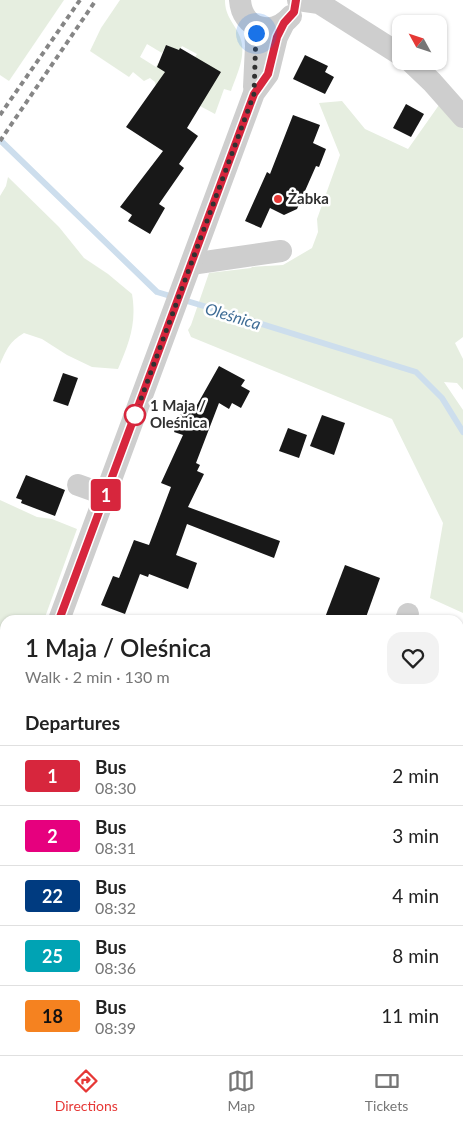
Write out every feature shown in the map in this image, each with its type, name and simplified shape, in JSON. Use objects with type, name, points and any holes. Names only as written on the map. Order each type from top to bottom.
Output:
[{"type":"street","points":[[240,0],[244,16],[255,26],[270,29],[284,23]]},
{"type":"street","points":[[61,615],[254,94],[268,74],[277,37],[284,23],[294,12],[297,0],[319,3],[392,49]]},
{"type":"street","points":[[254,94],[255,26]]},
{"type":"street","points":[[419,70],[461,111]]},
{"type":"street","points":[[188,272],[281,251]]},
{"type":"street","points":[[78,485],[106,495]]},
{"type":"shaded area","points":[[0,0],[64,0],[9,81],[0,75]]},
{"type":"shaded area","points":[[120,0],[225,0],[228,15],[238,32],[242,44],[242,58],[231,91],[224,89],[215,114],[200,106],[195,57],[197,54],[182,46],[173,60],[175,61],[156,86],[155,82],[150,78],[144,81],[133,72],[129,77],[90,51],[101,28]],"holes":[[[147,44],[162,53],[166,45],[175,49],[168,66],[158,63],[156,67],[140,57]]]},
{"type":"shaded area","points":[[342,101],[365,129],[408,149],[439,105],[445,107],[463,129],[463,337],[455,343],[463,359],[463,390],[457,383],[444,382],[463,410],[463,613],[430,598],[443,523],[392,419],[191,337],[188,330],[209,273],[283,265],[312,248],[318,232],[317,219],[340,155],[319,103]]},
{"type":"shaded area","points":[[8,177],[59,227],[84,258],[108,274],[132,294],[133,324],[126,350],[118,369],[92,367],[67,355],[42,339],[24,333],[12,343],[0,364],[0,196],[6,186]]},
{"type":"shaded area","points":[[0,500],[37,517],[52,519],[77,529],[46,615],[0,615]]},
{"type":"building","points":[[166,45],[179,50],[180,48],[221,72],[187,128],[198,136],[179,164],[184,168],[159,204],[165,208],[150,234],[128,221],[132,215],[120,207],[163,151],[126,127],[165,72],[157,67]]},
{"type":"building","points":[[305,55],[328,66],[325,72],[334,77],[325,94],[293,79]]},
{"type":"building","points":[[406,104],[424,114],[411,137],[393,128]]},
{"type":"building","points":[[293,115],[320,125],[313,143],[326,149],[319,167],[316,166],[297,209],[284,215],[270,208],[261,228],[245,221],[267,172],[270,174]]},
{"type":"building","points":[[219,366],[245,380],[241,386],[250,391],[241,408],[232,403],[229,409],[219,403],[196,463],[200,465],[197,471],[204,474],[188,507],[280,541],[274,558],[187,524],[176,555],[197,563],[188,589],[149,574],[148,577],[140,574],[125,614],[101,605],[113,576],[119,578],[134,540],[149,545],[171,487],[161,483],[183,435],[174,432],[186,401],[197,405]]},
{"type":"building","points":[[63,373],[78,378],[68,406],[53,401]]},
{"type":"building","points":[[322,415],[345,423],[334,455],[310,446]]},
{"type":"building","points":[[288,428],[307,435],[299,458],[279,451]]},
{"type":"building","points":[[26,475],[65,490],[55,516],[21,503],[22,500],[16,498]]},
{"type":"building","points":[[345,565],[380,578],[367,615],[326,615]]},
{"type":"waterway","name":"Oleśnica","points":[[0,140],[157,292],[416,372],[442,398],[463,432]]},
{"type":"railway","points":[[0,115],[80,0]]},
{"type":"railway","points":[[0,141],[96,0]]},
{"type":"bus line","name":"1","points":[[61,615],[254,94],[268,74],[277,37],[284,23],[294,12],[296,0]]},
{"type":"place","name":"Żabka","points":[[278,199]]},
{"type":"place","name":"1 Maja / Oleśnica","points":[[135,415]]},
{"type":"route","points":[[135,415],[254,94],[256,33]]}]
